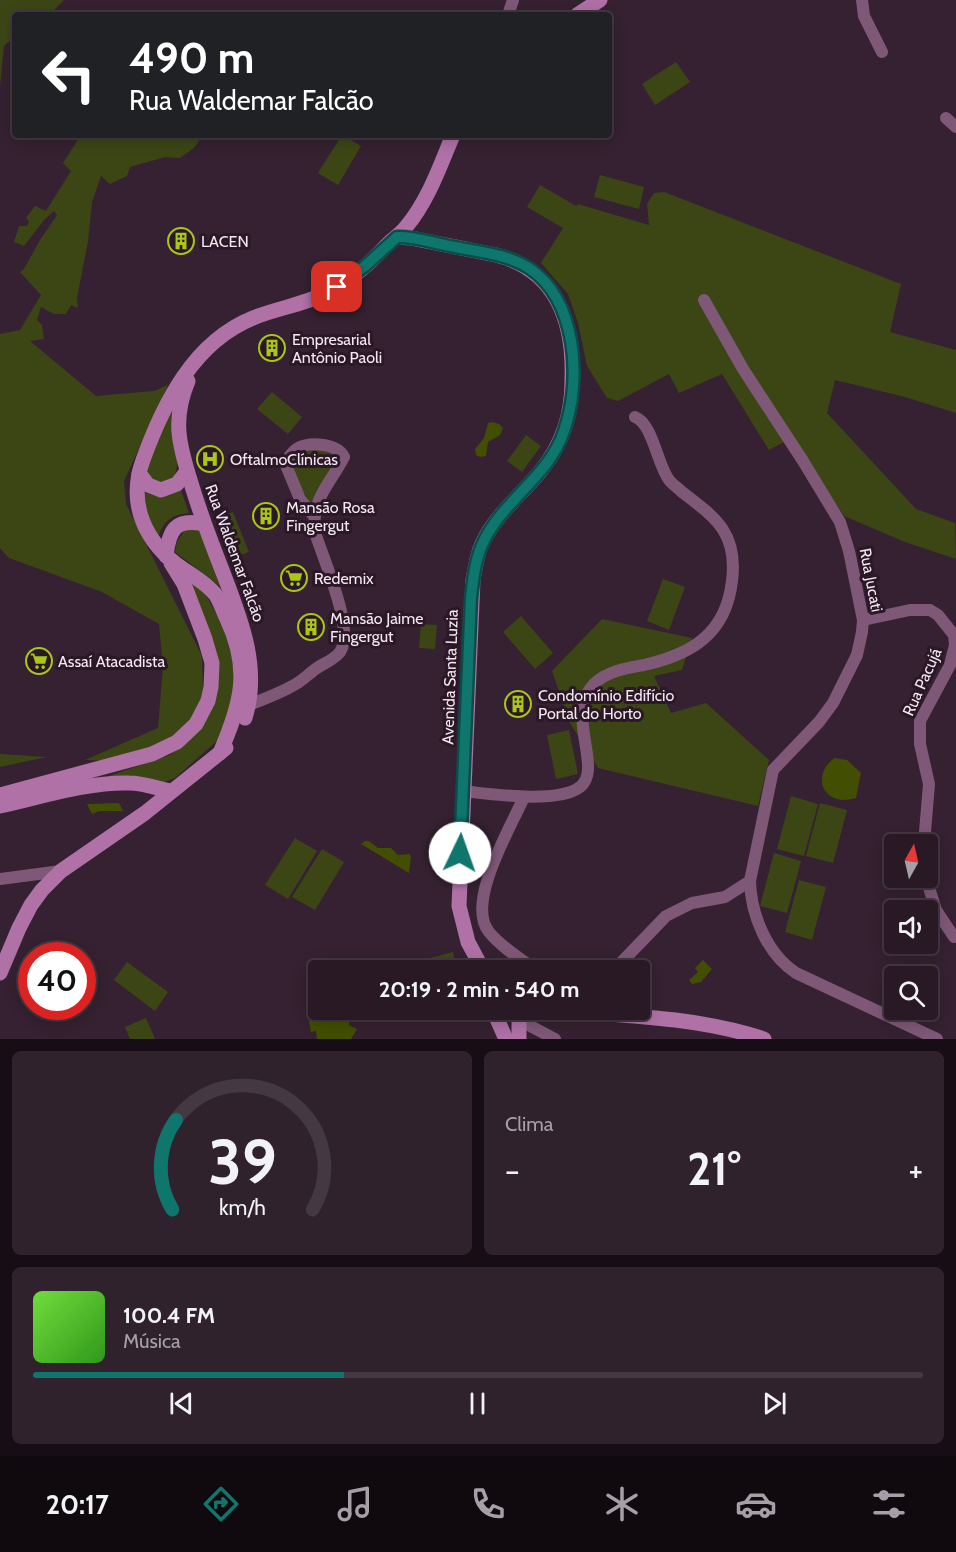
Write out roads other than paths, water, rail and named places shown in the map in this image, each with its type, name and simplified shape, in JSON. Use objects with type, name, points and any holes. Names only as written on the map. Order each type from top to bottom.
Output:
[{"type":"street","points":[[582,12],[600,0]]},
{"type":"street","points":[[862,0],[864,16],[882,52]]},
{"type":"street","points":[[946,118],[956,127]]},
{"type":"street","name":"Rua Waldemar Falcão","points":[[244,698],[238,652],[215,595],[166,556],[140,515],[137,496],[139,473],[147,448],[172,393],[208,346],[236,326],[325,294],[351,277],[397,237],[413,218],[429,191],[452,138]]},
{"type":"street","name":"Rua Waldemar Falcão","points":[[378,254],[396,244],[421,241],[422,223],[429,191]]},
{"type":"street","points":[[397,237],[421,241]]},
{"type":"street","name":"Avenida Santa Luzia","points":[[421,241],[508,258],[529,268],[560,303],[570,333],[572,351],[572,390],[564,432],[547,464],[499,517],[482,544],[471,598],[459,906],[464,930],[477,960]]},
{"type":"street","name":"Rua Jucati","points":[[705,300],[743,369],[840,522],[849,551],[863,620],[857,655],[833,703],[819,722],[773,770],[750,880],[752,906]]},
{"type":"street","name":"Rua Waldemar Falcão","points":[[0,973],[19,928],[42,890],[61,871],[155,806],[170,791],[220,753],[244,698],[250,665],[246,634],[204,524],[178,438],[179,407],[182,394],[196,361]]},
{"type":"street","points":[[463,792],[524,797],[562,793],[581,787],[587,779],[589,769],[582,716],[583,702],[595,682],[623,669],[686,652],[721,621],[731,593],[734,560],[725,532],[718,521],[669,480],[645,424],[635,417]]},
{"type":"street","points":[[244,698],[282,691],[340,653],[344,636],[339,603],[314,529],[314,516],[322,492],[344,457],[341,452],[314,444],[300,446],[291,453],[285,463],[300,499],[314,516]]},
{"type":"street","points":[[139,473],[148,485],[161,490],[177,484],[187,471]]},
{"type":"street","points":[[0,795],[152,754],[177,742],[196,724],[210,694],[212,663],[184,584],[166,556],[169,536],[175,527],[189,522],[204,524]]},
{"type":"street","name":"Rua Pacujá","points":[[863,620],[910,610],[930,610],[944,621],[954,635],[955,645],[950,665],[920,721],[920,744],[929,784],[925,834]]},
{"type":"street","points":[[115,784],[138,787],[146,791],[155,806]]},
{"type":"street","points":[[0,806],[75,789],[115,784],[139,784],[170,791]]},
{"type":"street","points":[[524,797],[492,868],[485,888],[481,912],[489,932],[524,960]]},
{"type":"street","points":[[0,879],[61,871]]},
{"type":"street","points":[[725,897],[750,880]]},
{"type":"street","points":[[929,888],[936,910],[954,937]]},
{"type":"street","points":[[624,960],[666,916],[692,903],[725,897],[735,899],[752,906],[773,952],[785,966],[937,1039]]},
{"type":"street","name":"Avenida Santa Luzia","points":[[473,952],[475,960]]},
{"type":"street","points":[[650,1019],[732,1030],[764,1039]]},
{"type":"street","points":[[514,1029],[555,1039]]},
{"type":"place","name":"LACEN","points":[[181,241]]},
{"type":"place","name":"Empresarial Antônio Paoli","points":[[272,348]]},
{"type":"place","name":"OftalmoClínicas","points":[[210,459]]},
{"type":"place","name":"Mansão Rosa Fingergut","points":[[266,516]]},
{"type":"place","name":"Redemix","points":[[294,578]]},
{"type":"place","name":"Mansão Jaime Fingergut","points":[[311,627]]},
{"type":"place","name":"Assaí Atacadista","points":[[39,661]]},
{"type":"place","name":"Condomínio Edifício Portal do Horto","points":[[518,704]]}]
